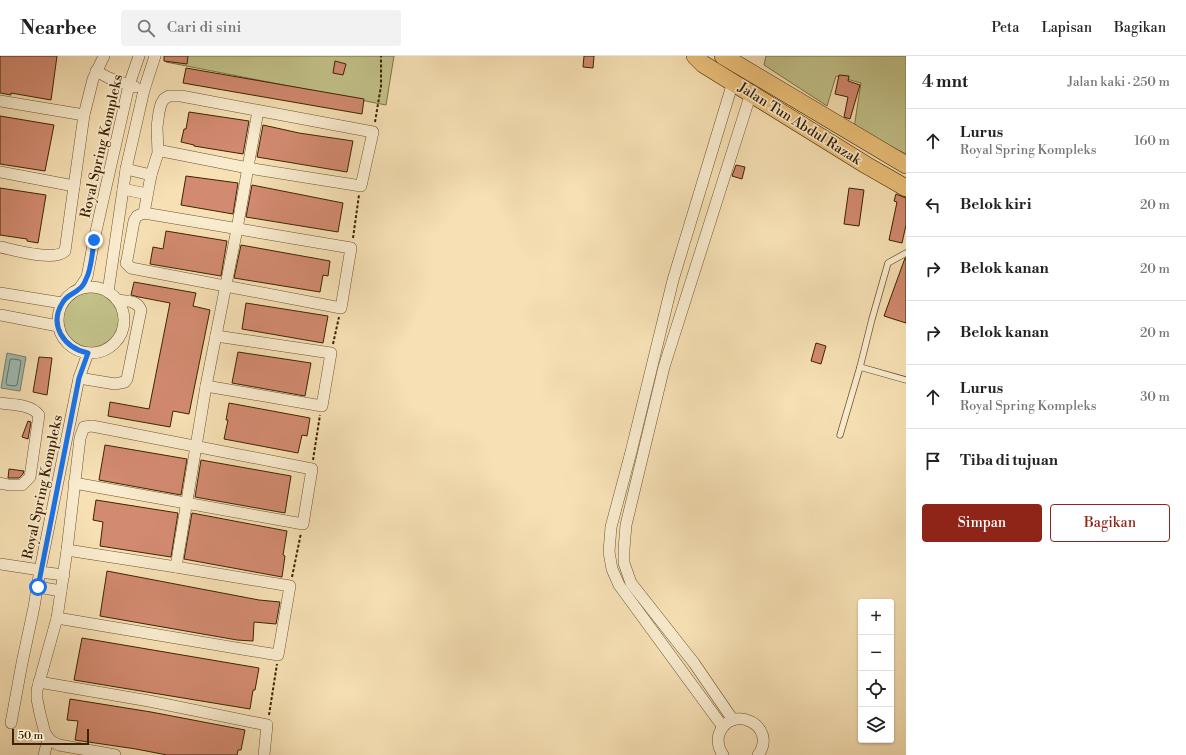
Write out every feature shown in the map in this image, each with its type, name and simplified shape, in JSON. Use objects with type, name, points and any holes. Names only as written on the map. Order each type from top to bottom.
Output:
[{"type":"main road","name":"Jalan Tun Abdul Razak","points":[[695,56],[703,64],[866,165],[906,188]]},
{"type":"main road","name":"Jalan Tun Abdul Razak","points":[[723,56],[906,165]]},
{"type":"street","points":[[0,247],[51,256],[62,254],[65,251],[84,115],[96,71],[104,56]]},
{"type":"street","name":"Royal Spring Kompleks","points":[[80,289],[88,277],[97,226],[129,85],[139,56]]},
{"type":"street","name":"Royal Spring Kompleks","points":[[108,292],[126,169],[144,90],[155,56]]},
{"type":"street","points":[[96,71],[109,78],[144,90]]},
{"type":"street","points":[[723,727],[619,585],[612,569],[609,552],[611,527],[673,280],[733,82]]},
{"type":"street","points":[[733,720],[694,663],[631,583],[624,563],[624,549],[626,525],[664,367],[751,93]]},
{"type":"street","points":[[144,213],[151,175],[155,158],[158,153],[159,112],[164,99],[169,96],[181,96],[373,132],[360,186],[248,168],[162,151],[158,153]]},
{"type":"street","points":[[0,101],[84,115]]},
{"type":"street","points":[[176,566],[206,386],[237,229],[258,110]]},
{"type":"street","points":[[126,169],[151,175]]},
{"type":"street","points":[[0,172],[74,186]]},
{"type":"street","points":[[123,189],[147,194]]},
{"type":"street","points":[[144,213],[237,229],[351,248],[341,308],[132,268],[126,263],[135,217],[139,214],[144,213]]},
{"type":"street","points":[[94,287],[108,292],[117,300],[120,306],[124,318],[122,330],[116,341],[106,349],[88,353],[76,350],[66,342],[60,332],[58,326],[58,314],[62,302],[80,289],[94,287]]},
{"type":"street","points":[[0,293],[62,302]]},
{"type":"street","points":[[79,378],[115,384],[121,384],[128,379],[141,310],[139,305],[136,303],[117,300]]},
{"type":"street","points":[[0,315],[58,326]]},
{"type":"street","points":[[206,386],[322,406],[331,353],[216,336]]},
{"type":"street","name":"Royal Spring Kompleks","points":[[11,723],[79,378],[88,353]]},
{"type":"street","points":[[0,403],[30,408],[36,411],[39,415],[30,477],[22,485],[0,484]]},
{"type":"street","points":[[74,483],[187,502],[303,524],[312,469],[88,426],[84,427],[81,431],[74,483],[64,575],[57,618],[39,682],[37,699],[45,733],[48,739],[59,745],[115,755]]},
{"type":"street","points":[[57,618],[278,655],[290,586],[176,566],[67,550]]},
{"type":"street","points":[[0,566],[64,575]]},
{"type":"street","points":[[38,587],[61,591]]},
{"type":"street","points":[[39,682],[149,701],[267,725],[264,755]]},
{"type":"street","points":[[724,755],[718,745],[718,737],[723,727],[733,720],[740,718],[754,722],[759,727],[763,740],[763,747],[760,755]]},
{"type":"street","points":[[44,755],[48,739]]},
{"type":"lane","points":[[840,435],[888,263],[906,253]]},
{"type":"lane","points":[[860,367],[906,380]]},
{"type":"path","points":[[373,132],[381,86],[381,56]]},
{"type":"path","points":[[351,248],[360,186]]},
{"type":"path","points":[[331,353],[341,308]]},
{"type":"path","points":[[312,469],[322,406]]},
{"type":"path","points":[[290,586],[303,524]]},
{"type":"path","points":[[267,725],[278,655]]},
{"type":"shaded area","points":[[168,56],[394,56],[386,105],[166,62]]},
{"type":"shaded area","points":[[766,56],[906,56],[906,154],[854,128],[861,83],[836,76],[827,106],[764,65]]},
{"type":"shaded area","points":[[91,290],[108,295],[116,303],[121,320],[116,337],[108,345],[91,350],[74,345],[66,337],[61,320],[66,303],[74,295]]},
{"type":"water","points":[[7,353],[26,357],[20,391],[1,388]]},
{"type":"building","points":[[0,56],[57,56],[51,100],[11,93],[11,95],[0,93]]},
{"type":"building","points":[[164,56],[188,56],[187,64],[164,61]]},
{"type":"building","points":[[584,56],[594,56],[593,68],[583,67]]},
{"type":"building","points":[[335,61],[346,64],[343,75],[333,73]]},
{"type":"building","points":[[186,68],[364,99],[362,114],[183,83]]},
{"type":"building","points":[[839,75],[849,76],[848,81],[860,85],[850,119],[844,117],[848,97],[835,94]]},
{"type":"building","points":[[189,112],[249,121],[243,154],[194,146],[181,142],[184,129],[186,129]]},
{"type":"building","points":[[0,116],[54,125],[45,171],[0,164]]},
{"type":"building","points":[[263,125],[299,133],[353,141],[347,172],[257,157]]},
{"type":"building","points":[[736,165],[745,167],[742,179],[732,176]]},
{"type":"building","points":[[186,176],[238,183],[233,214],[181,205]]},
{"type":"building","points":[[252,185],[343,203],[338,232],[246,217]]},
{"type":"building","points":[[0,188],[46,195],[38,243],[27,241],[27,239],[0,235]]},
{"type":"building","points":[[849,188],[864,190],[859,226],[844,224]]},
{"type":"building","points":[[896,194],[906,198],[906,225],[902,243],[889,240],[897,202],[894,201]]},
{"type":"building","points":[[166,231],[227,241],[221,276],[150,264],[153,247],[163,249]]},
{"type":"building","points":[[241,245],[330,261],[328,276],[323,275],[320,292],[234,278]]},
{"type":"building","points":[[906,258],[906,323],[884,316]]},
{"type":"building","points":[[134,282],[196,293],[193,306],[210,310],[189,414],[173,411],[170,427],[108,416],[110,402],[149,409],[170,303],[131,295]]},
{"type":"building","points":[[246,303],[328,316],[323,343],[242,329]]},
{"type":"building","points":[[816,343],[826,346],[821,364],[811,361]]},
{"type":"building","points":[[238,352],[311,363],[305,396],[232,383]]},
{"type":"building","points":[[39,357],[52,358],[47,395],[33,392]]},
{"type":"building","points":[[229,403],[310,418],[307,436],[302,435],[298,453],[224,439],[228,420],[226,420]]},
{"type":"building","points":[[28,421],[31,422],[28,439],[22,437]]},
{"type":"building","points":[[105,445],[187,459],[181,495],[99,480]]},
{"type":"building","points":[[201,460],[291,476],[285,513],[195,497]]},
{"type":"building","points":[[9,469],[24,471],[19,478],[8,478]]},
{"type":"building","points":[[96,500],[178,513],[171,557],[100,546],[103,522],[93,520]]},
{"type":"building","points":[[192,513],[287,531],[283,555],[285,556],[282,577],[184,559]]},
{"type":"building","points":[[107,571],[259,600],[280,602],[276,624],[254,622],[253,641],[237,640],[100,616]]},
{"type":"building","points":[[82,638],[259,668],[250,709],[74,680]]},
{"type":"building","points":[[70,699],[151,712],[245,730],[241,750],[238,750],[237,755],[167,755],[75,740],[78,721],[67,720]]},
{"type":"route","points":[[38,587],[40,570],[79,378],[88,353],[76,350],[66,342],[62,337],[57,320],[62,302],[73,292],[80,289],[88,277],[94,240]]}]
